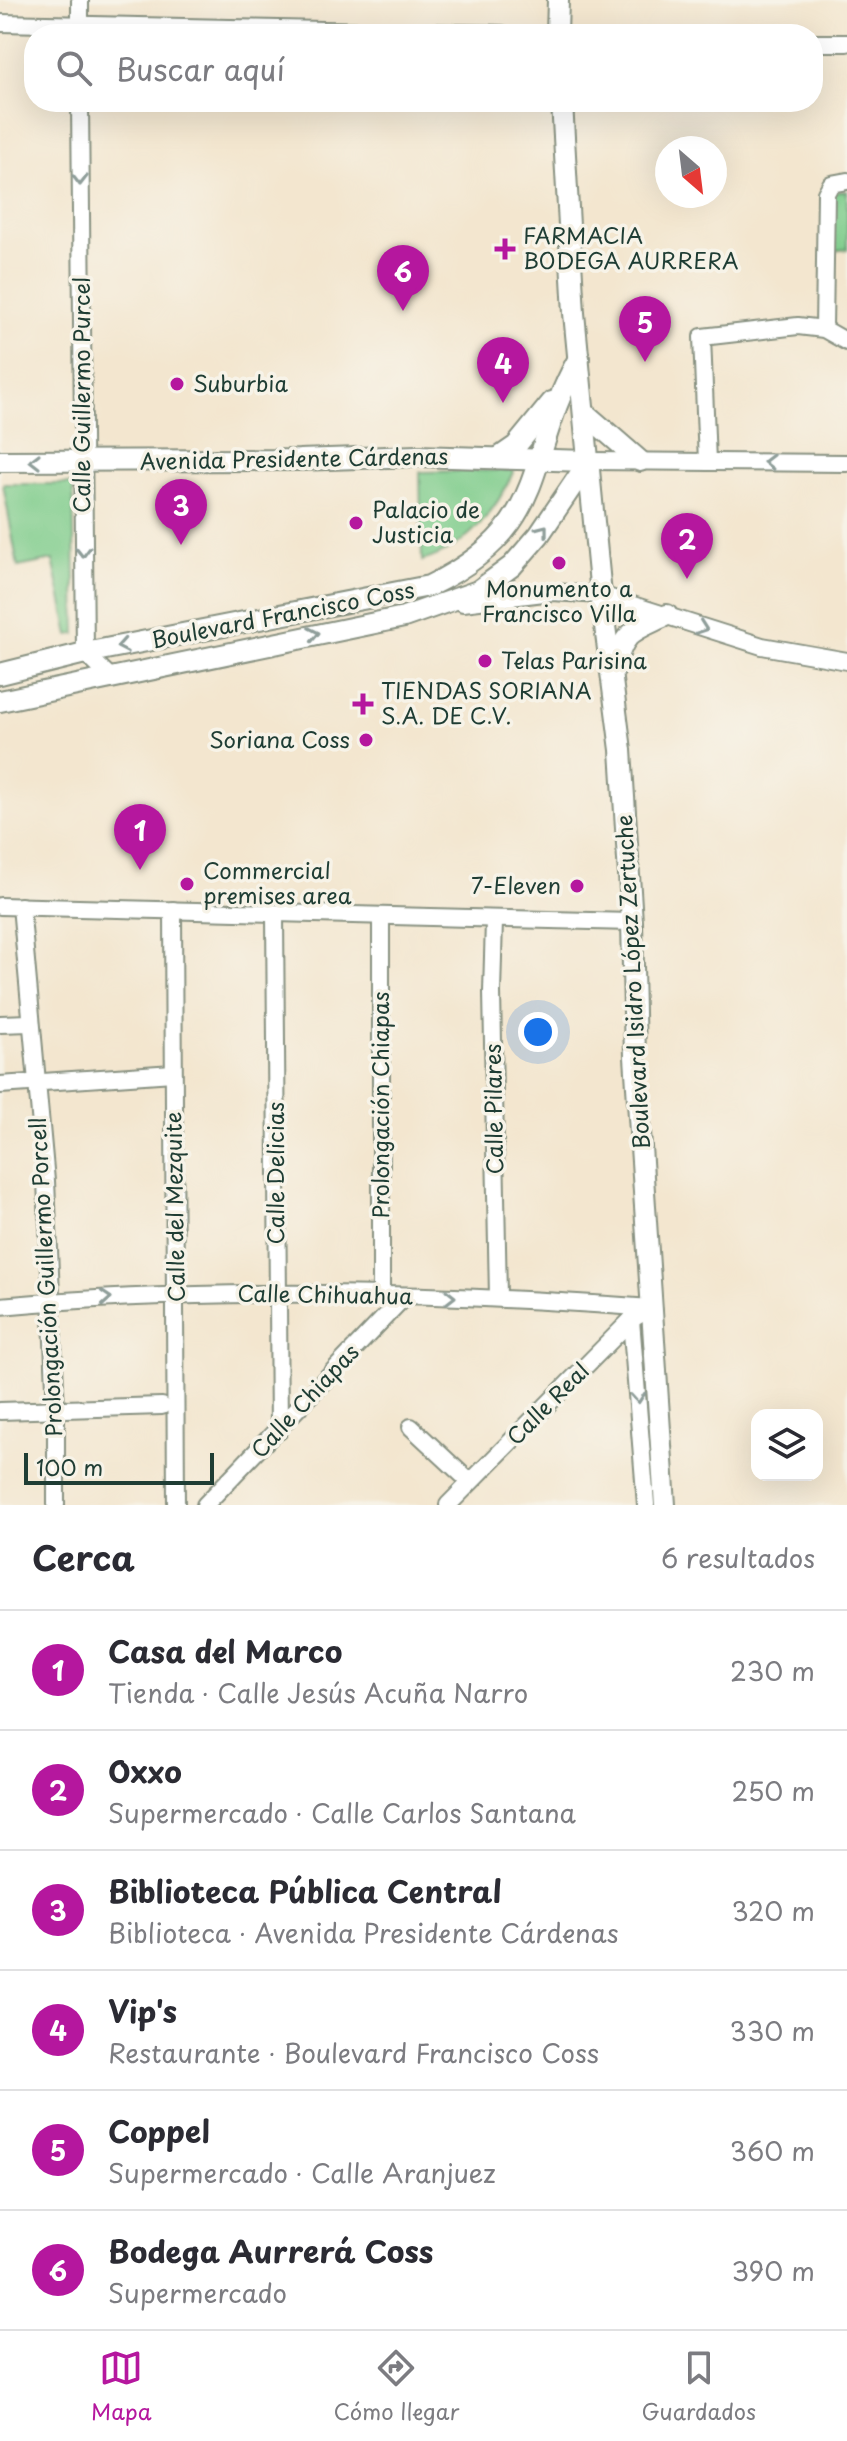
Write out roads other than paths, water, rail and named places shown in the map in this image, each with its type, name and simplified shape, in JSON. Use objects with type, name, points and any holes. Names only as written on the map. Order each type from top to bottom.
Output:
[{"type":"main road","points":[[557,24],[558,0]]},
{"type":"main road","name":"Boulevard Isidro López Zertuche","points":[[563,112],[579,358],[587,415],[601,595],[613,681],[632,922],[635,1057],[665,1505]]},
{"type":"main road","name":"Boulevard Francisco Coss","points":[[0,674],[85,653],[429,586],[466,568],[496,543],[532,487],[561,389],[579,358]]},
{"type":"main road","points":[[500,457],[529,433],[561,389]]},
{"type":"main road","points":[[587,415],[640,461]]},
{"type":"main road","name":"Avenida Presidente Cárdenas","points":[[0,461],[500,457],[589,461]]},
{"type":"main road","name":"Boulevard Francisco Coss","points":[[0,701],[404,617],[478,591],[512,566],[558,510],[589,461]]},
{"type":"main road","points":[[224,652],[236,642],[335,604]]},
{"type":"main road","points":[[613,681],[620,644],[625,638],[667,615]]},
{"type":"main road","points":[[155,667],[213,645],[214,630]]},
{"type":"street","points":[[80,0],[80,24]]},
{"type":"street","points":[[0,23],[24,25]]},
{"type":"street","points":[[823,43],[847,43]]},
{"type":"street","name":"Calle Guillermo Purcel","points":[[80,112],[85,653]]},
{"type":"street","points":[[824,329],[827,187],[847,181]]},
{"type":"street","points":[[707,462],[702,337],[775,327],[824,329],[847,342]]},
{"type":"street","points":[[589,461],[847,463]]},
{"type":"street","points":[[442,605],[552,592],[601,595],[762,646],[847,661]]},
{"type":"street","points":[[85,653],[110,677]]},
{"type":"street","points":[[0,906],[494,921],[632,922]]},
{"type":"street","name":"Prolongación Guillermo Porcell","points":[[21,906],[34,1082],[46,1181],[56,1410],[56,1505]]},
{"type":"street","name":"Calle del Mezquite","points":[[173,910],[176,1505]]},
{"type":"street","name":"Calle Delicias","points":[[275,915],[279,1431]]},
{"type":"street","name":"Prolongación Chiapas","points":[[381,916],[381,1295]]},
{"type":"street","name":"Calle Pilares","points":[[494,921],[492,992],[498,1297]]},
{"type":"street","points":[[0,1024],[30,1023]]},
{"type":"street","points":[[0,1085],[173,1073]]},
{"type":"street","name":"Calle Chihuahua","points":[[0,1306],[176,1293],[276,1292],[498,1297],[651,1308]]},
{"type":"street","name":"Calle Chiapas","points":[[205,1505],[404,1297]]},
{"type":"street","name":"Calle Real","points":[[448,1505],[631,1320],[651,1308]]},
{"type":"street","points":[[631,1320],[646,1505]]},
{"type":"street","points":[[0,1411],[162,1406]]},
{"type":"street","points":[[411,1427],[470,1482]]},
{"type":"place","name":"FARMACIA BODEGA AURRERA","points":[[505,249]]},
{"type":"place","name":"Bodega Aurrerá Coss","points":[[403,311]]},
{"type":"place","name":"Coppel","points":[[645,362]]},
{"type":"place","name":"Suburbia","points":[[177,384]]},
{"type":"place","name":"Vip's","points":[[503,403]]},
{"type":"place","name":"Palacio de Justicia","points":[[356,523]]},
{"type":"place","name":"Biblioteca Pública Central","points":[[181,545]]},
{"type":"place","name":"Monumento a Francisco Villa","points":[[559,563]]},
{"type":"place","name":"Oxxo","points":[[687,579]]},
{"type":"place","name":"Telas Parisina","points":[[485,661]]},
{"type":"place","name":"TIENDAS SORIANA S.A. DE C.V.","points":[[363,704]]},
{"type":"place","name":"Soriana Coss","points":[[366,740]]},
{"type":"place","name":"Casa del Marco","points":[[140,870]]},
{"type":"place","name":"Commercial premises area","points":[[187,884]]},
{"type":"place","name":"7-Eleven","points":[[577,886]]}]
